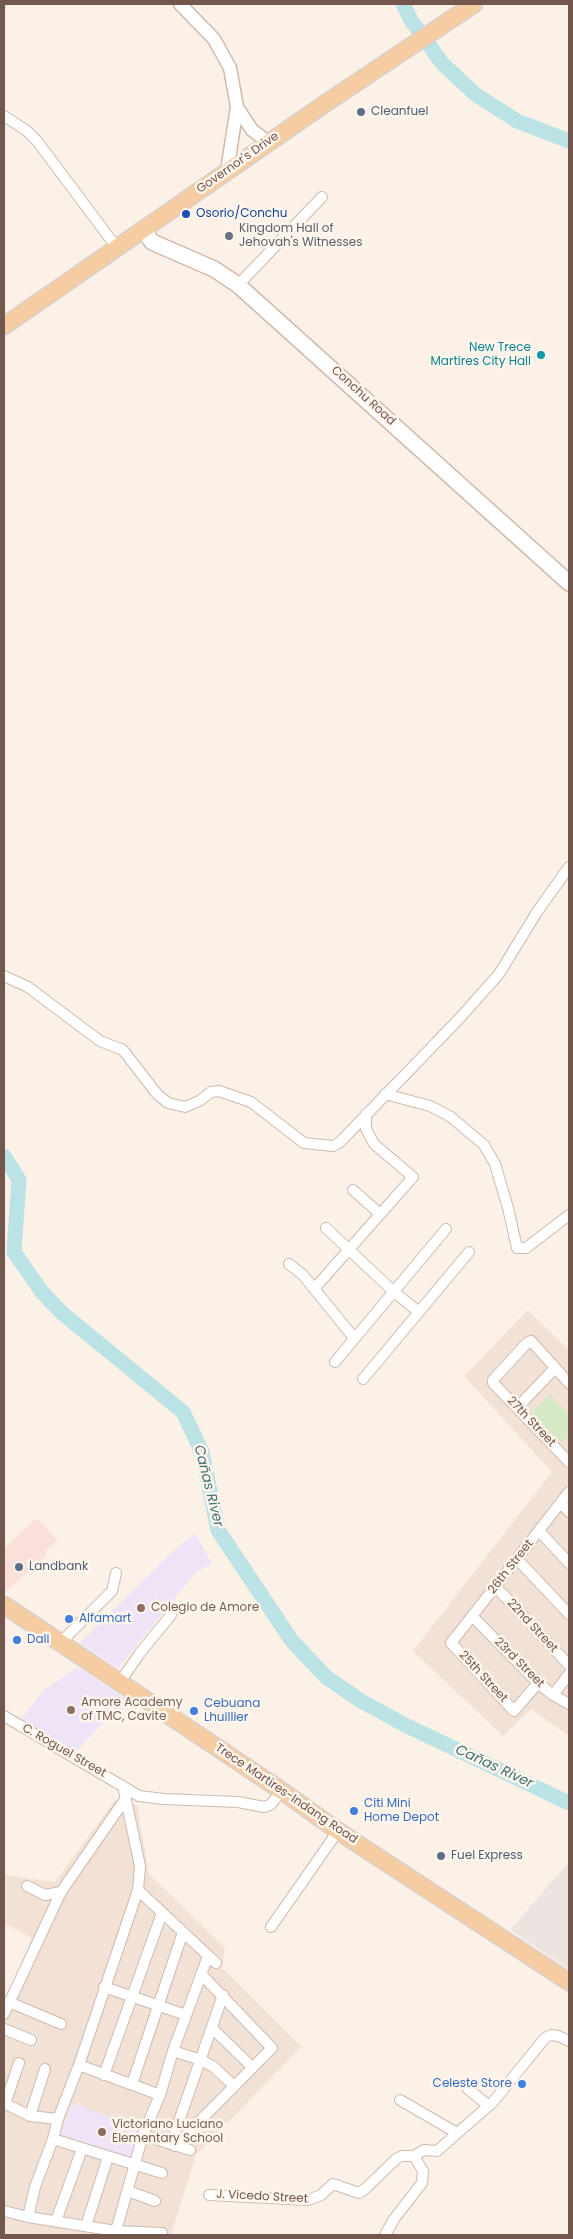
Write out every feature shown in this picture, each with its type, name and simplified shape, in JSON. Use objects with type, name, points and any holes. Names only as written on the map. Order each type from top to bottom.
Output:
[{"type":"main road","name":"Governor's Drive","points":[[4,326],[268,142],[468,8]]},
{"type":"main road","name":"Conchu Road","points":[[143,229],[152,242],[210,267],[238,285],[569,583]]},
{"type":"main road","name":"Trece Martires-Indang Road","points":[[4,1605],[282,1791],[338,1831],[569,1982]]},
{"type":"street","points":[[180,4],[214,39],[232,73],[237,107],[227,171]]},
{"type":"street","points":[[237,107],[252,130],[268,142]]},
{"type":"street","points":[[4,116],[27,131],[37,141],[117,248]]},
{"type":"street","points":[[238,285],[322,197]]},
{"type":"street","points":[[4,976],[28,987],[100,1041],[123,1050],[157,1094],[168,1104],[185,1107],[199,1102],[211,1092],[219,1091],[251,1102],[304,1143],[316,1146],[333,1146],[339,1143],[459,1019],[499,974],[537,912],[569,866]]},
{"type":"street","points":[[385,1094],[430,1106],[440,1111],[451,1117],[484,1145],[496,1164],[517,1248],[526,1248],[569,1215]]},
{"type":"street","points":[[314,1289],[413,1177],[374,1144],[366,1129],[366,1114]]},
{"type":"street","points":[[353,1190],[380,1214]]},
{"type":"street","points":[[326,1228],[394,1292],[420,1312]]},
{"type":"street","points":[[335,1362],[446,1229]]},
{"type":"street","points":[[363,1379],[469,1252]]},
{"type":"street","points":[[289,1264],[303,1275],[354,1338]]},
{"type":"street","name":"27th Street","points":[[555,1368],[532,1342],[527,1342],[493,1379],[493,1383],[569,1462]]},
{"type":"street","points":[[517,1408],[555,1368],[569,1383]]},
{"type":"street","name":"26th Street","points":[[451,1643],[569,1492]]},
{"type":"street","points":[[561,1503],[569,1512]]},
{"type":"street","points":[[539,1531],[569,1563]]},
{"type":"street","points":[[517,1559],[569,1614]]},
{"type":"street","points":[[61,1642],[112,1591],[116,1573]]},
{"type":"street","name":"22nd Street","points":[[496,1586],[569,1665]]},
{"type":"street","points":[[120,1682],[140,1653],[171,1615]]},
{"type":"street","name":"23rd Street","points":[[472,1616],[538,1683],[553,1695],[569,1704]]},
{"type":"street","name":"25th Street","points":[[451,1643],[514,1710],[538,1683]]},
{"type":"street","points":[[553,1695],[569,1674]]},
{"type":"street","name":"C. Roguel Street","points":[[4,1716],[134,1794],[151,1798],[242,1802],[264,1807],[270,1805],[282,1791]]},
{"type":"street","points":[[28,2217],[35,2187],[53,2140],[58,2119],[79,2065],[138,1890],[140,1866],[123,1786]]},
{"type":"street","points":[[4,2014],[61,1892],[126,1798]]},
{"type":"street","points":[[271,1927],[338,1831]]},
{"type":"street","points":[[27,1886],[45,1895],[61,1892]]},
{"type":"street","points":[[116,2230],[144,2134],[160,2094],[173,2051],[201,1974],[212,1960],[138,1890]]},
{"type":"street","points":[[104,2075],[162,1912]]},
{"type":"street","points":[[132,2084],[183,1932]]},
{"type":"street","points":[[173,2145],[272,2048],[201,1974]]},
{"type":"street","points":[[104,1987],[186,2015]]},
{"type":"street","points":[[173,2145],[223,1995]]},
{"type":"street","points":[[9,2002],[61,2024]]},
{"type":"street","points":[[212,2028],[252,2067]]},
{"type":"street","points":[[4,2029],[31,2040]]},
{"type":"street","name":"J. Vicedo Street","points":[[209,2195],[308,2200],[321,2195],[333,2184],[359,2193],[396,2159],[402,2156],[414,2156],[421,2151],[437,2151],[489,2106],[545,2038],[551,2035],[569,2041]]},
{"type":"street","points":[[173,2051],[201,2060],[214,2067],[234,2086]]},
{"type":"street","points":[[19,2063],[5,2106],[30,2116],[58,2119]]},
{"type":"street","points":[[79,2065],[160,2094]]},
{"type":"street","points":[[30,2116],[45,2069]]},
{"type":"street","points":[[468,2089],[489,2106]]},
{"type":"street","points":[[400,2100],[457,2133]]},
{"type":"street","points":[[144,2134],[190,2150]]},
{"type":"street","points":[[53,2140],[162,2173]]},
{"type":"street","points":[[56,2221],[82,2149]]},
{"type":"street","points":[[385,2235],[394,2219],[422,2183],[423,2171],[414,2156]]},
{"type":"street","points":[[86,2226],[108,2157]]},
{"type":"street","points":[[128,2191],[155,2202]]},
{"type":"street","points":[[4,2211],[28,2217],[86,2226],[162,2233]]},
{"type":"shaded area","points":[[528,1310],[569,1350],[569,1736],[531,1709],[503,1736],[413,1651],[552,1472],[464,1376]]},
{"type":"shaded area","name":"Landbank","points":[[37,1518],[58,1541],[45,1551],[47,1555],[5,1592],[4,1548]]},
{"type":"shaded area","name":"Colegio de Amore","points":[[195,1533],[212,1564],[195,1573],[118,1668],[80,1643],[171,1553]]},
{"type":"shaded area","name":"Amore Academy of TMC, Cavite","points":[[78,1667],[125,1699],[75,1753],[19,1722],[44,1690]]},
{"type":"shaded area","points":[[115,1800],[137,1805],[149,1874],[225,1948],[222,1968],[301,2047],[196,2155],[171,2235],[7,2235],[4,2234],[4,2006],[32,1938],[4,1923],[4,1875],[55,1882]]},
{"type":"shaded area","points":[[569,1862],[569,1969],[510,1930]]},
{"type":"shaded area","name":"Victoriano Luciano Elementary School","points":[[72,2103],[143,2129],[132,2160],[60,2135]]},
{"type":"green space","points":[[549,1394],[569,1414],[569,1435],[562,1443],[531,1413]]},
{"type":"waterway","points":[[403,4],[411,20],[442,63],[475,94],[517,121],[569,141]]},
{"type":"waterway","name":"Cañas River","points":[[4,1156],[19,1180],[14,1252],[42,1292],[62,1313],[183,1412],[202,1452],[218,1530],[292,1641],[326,1677],[361,1701],[405,1725],[569,1803]]},
{"type":"place","name":"Cleanfuel","points":[[361,112]]},
{"type":"place","name":"Osorio/Conchu","points":[[186,214]]},
{"type":"place","name":"Kingdom Hall of Jehovah's Witnesses","points":[[229,236]]},
{"type":"place","name":"New Trece Martires City Hall","points":[[541,355]]},
{"type":"place","name":"Landbank","points":[[19,1567]]},
{"type":"place","name":"Colegio de Amore","points":[[141,1608]]},
{"type":"place","name":"Alfamart","points":[[69,1619]]},
{"type":"place","name":"Dali","points":[[17,1640]]},
{"type":"place","name":"Amore Academy of TMC, Cavite","points":[[71,1710]]},
{"type":"place","name":"Cebuana Lhuillier","points":[[194,1711]]},
{"type":"place","name":"Citi Mini Home Depot","points":[[354,1811]]},
{"type":"place","name":"Fuel Express","points":[[441,1856]]},
{"type":"place","name":"Celeste Store","points":[[522,2084]]},
{"type":"place","name":"Victoriano Luciano Elementary School","points":[[102,2132]]}]
